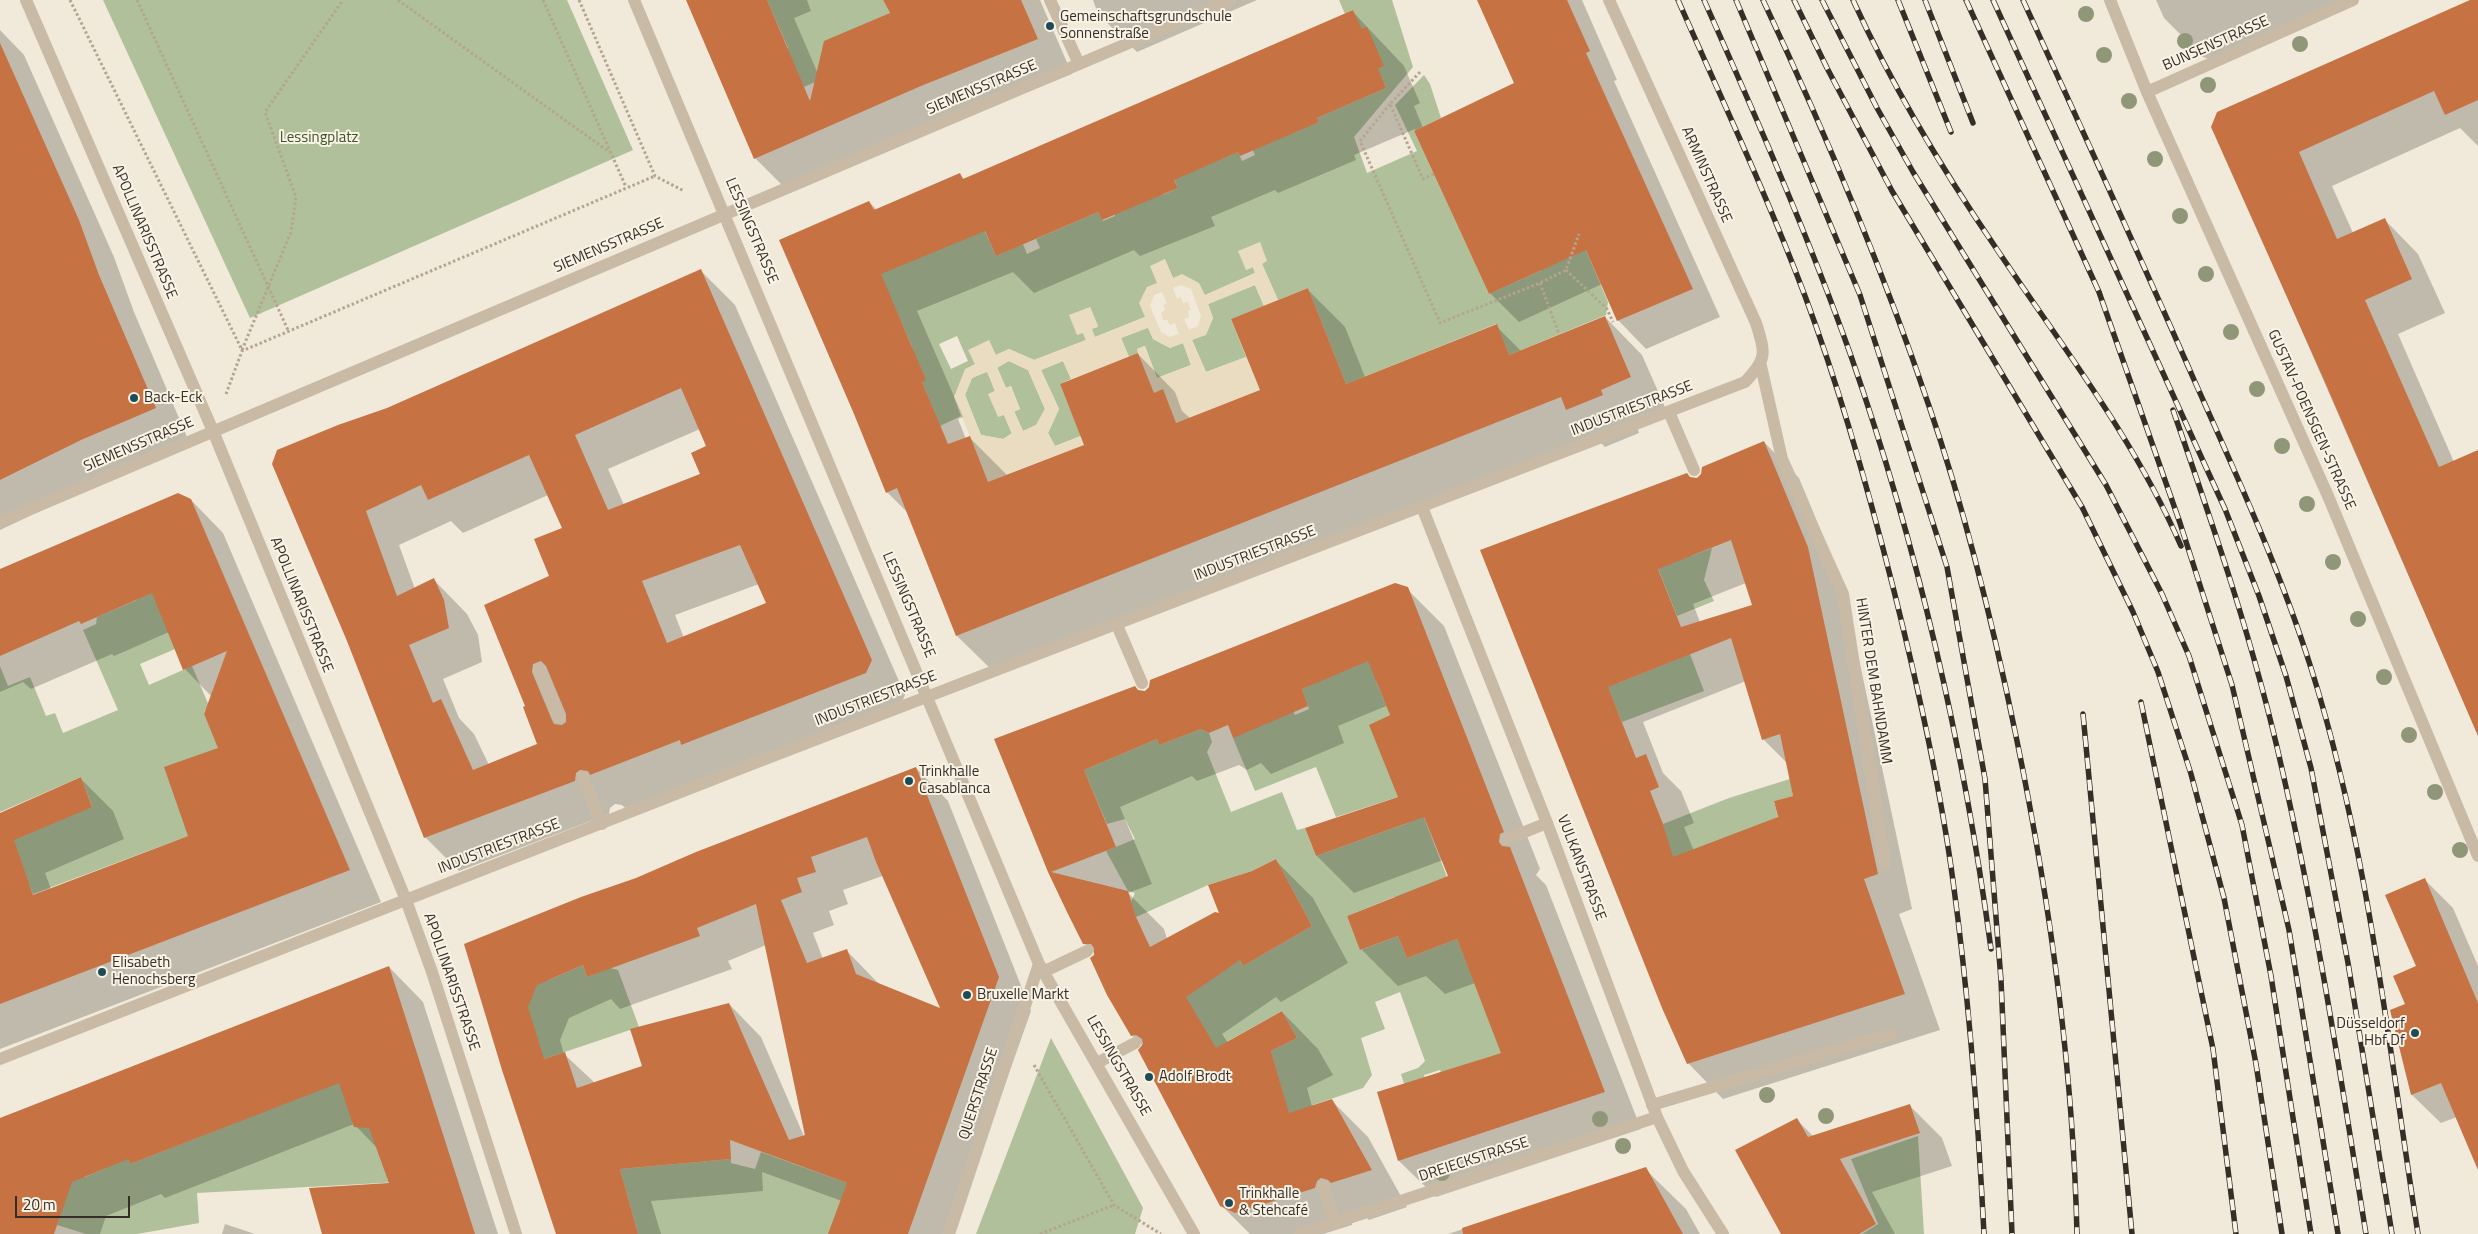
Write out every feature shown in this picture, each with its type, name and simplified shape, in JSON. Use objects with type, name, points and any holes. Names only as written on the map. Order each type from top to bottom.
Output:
[{"type":"street","name":"APOLLINARISSTRASSE","points":[[26,0],[213,431],[406,900],[432,972],[516,1234]]},
{"type":"street","name":"LESSINGSTRASSE","points":[[634,0],[726,214],[1041,968],[1098,1063],[1194,1234]]},
{"type":"street","points":[[1050,0],[1079,64]]},
{"type":"street","name":"SIEMENSSTRASSE","points":[[0,522],[1230,0]]},
{"type":"street","name":"ARMINSTRASSE","points":[[1609,0],[1756,323],[1764,348],[1761,366]]},
{"type":"street","name":"GUSTAV-POENSGEN-STRASSE","points":[[2110,0],[2147,92],[2328,496],[2478,856]]},
{"type":"street","name":"BUNSENSTRASSE","points":[[2147,92],[2353,0]]},
{"type":"street","name":"INDUSTRIESTRASSE","points":[[0,1058],[1117,624],[1669,412],[1745,382],[1761,366]]},
{"type":"street","name":"HINTER DEM BAHNDAMM","points":[[1761,366],[1782,459],[1843,594],[1885,865]]},
{"type":"street","points":[[1669,412],[1694,470]]},
{"type":"street","name":"VULKANSTRASSE","points":[[1422,507],[1547,823],[1655,1111],[1683,1170],[1723,1234]]},
{"type":"street","points":[[1117,624],[1142,683]]},
{"type":"street","points":[[539,669],[559,717]]},
{"type":"street","points":[[583,778],[602,824]]},
{"type":"street","points":[[1507,839],[1547,823]]},
{"type":"street","points":[[1041,968],[1087,951]]},
{"type":"street","name":"QUERSTRASSE","points":[[949,1234],[1016,1033],[1041,968]]},
{"type":"street","name":"DREIECKSTRASSE","points":[[1300,1234],[1655,1111],[1891,1034]]},
{"type":"street","points":[[1098,1063],[1135,1043]]},
{"type":"street","points":[[1323,1186],[1335,1223]]},
{"type":"path","points":[[70,0],[242,351]]},
{"type":"path","points":[[137,0],[288,330]]},
{"type":"path","points":[[213,431],[242,351],[291,232],[296,197],[265,112],[343,0]]},
{"type":"path","points":[[398,0],[612,154]]},
{"type":"path","points":[[543,0],[626,187]]},
{"type":"path","points":[[579,0],[655,176],[685,191]]},
{"type":"path","points":[[1420,72],[1390,104],[1360,141],[1440,323],[1540,283],[1566,270],[1579,234]]},
{"type":"path","points":[[1390,104],[1423,180],[1434,174]]},
{"type":"path","points":[[242,351],[655,176]]},
{"type":"path","points":[[1566,270],[1607,309],[1613,322]]},
{"type":"path","points":[[1540,283],[1559,334]]},
{"type":"path","points":[[1016,1033],[1114,1205],[1161,1234]]},
{"type":"path","points":[[1040,1234],[1114,1205]]},
{"type":"green space","name":"Lessingplatz","points":[[103,0],[567,0],[633,150],[250,318]]},
{"type":"green space","points":[[767,0],[883,0],[890,13],[815,82],[804,87],[786,51],[788,48]]},
{"type":"green space","points":[[1339,0],[1392,0],[1413,67],[1354,137],[1367,173],[1417,151],[1395,105],[1424,75],[1430,84],[1441,118],[1414,131],[1489,294],[1540,271],[1579,234],[1608,302],[1606,315],[1509,355],[1496,324],[1346,384],[1308,288],[1278,300],[1262,264],[1260,242],[1246,270],[1253,267],[1255,273],[1205,295],[1173,278],[1165,260],[1145,317],[1095,337],[1091,329],[1098,326],[1090,307],[1083,333],[1086,340],[1034,360],[1009,349],[996,355],[969,350],[975,364],[954,397],[961,416],[940,426],[922,382],[911,344],[895,308],[858,272],[980,221],[996,256],[1023,244],[1027,254],[1040,248],[1036,239],[1098,212],[1103,221],[1115,216],[1112,206],[1165,194],[1178,188],[1174,179],[1238,152],[1242,161],[1255,155],[1251,146],[1319,122],[1317,118],[1386,88],[1353,10],[1345,14]],"holes":[[[957,336],[968,361],[951,369],[939,344]]]},
{"type":"green space","points":[[1255,285],[1264,306],[1231,319],[1246,357],[1206,372],[1192,340],[1206,334],[1213,318],[1208,304]]},
{"type":"green space","points":[[1148,327],[1153,339],[1170,348],[1183,343],[1191,365],[1157,378],[1145,346],[1137,349],[1138,353],[1129,357],[1121,338]]},
{"type":"green space","points":[[1009,361],[1028,370],[1045,409],[1036,425],[1023,431],[1014,411],[1020,409],[1011,386],[1006,388],[997,367]]},
{"type":"green space","points":[[1063,361],[1071,379],[1060,384],[1081,436],[1055,446],[1048,433],[1059,409],[1041,370]]},
{"type":"green space","points":[[987,371],[995,391],[989,394],[1004,415],[1012,434],[1003,439],[981,435],[965,395],[972,378]]},
{"type":"green space","points":[[1712,548],[1704,580],[1714,601],[1677,616],[1654,558],[1686,554],[1691,556]]},
{"type":"green space","points":[[162,565],[175,649],[140,664],[149,685],[192,666],[210,708],[205,710],[204,714],[212,732],[226,744],[188,836],[33,894],[12,840],[92,806],[81,777],[0,812],[0,666],[8,686],[30,677],[46,716],[55,713],[63,733],[118,710],[83,630],[96,624],[97,617],[137,600]]},
{"type":"green space","points":[[1384,648],[1395,673],[1376,681],[1390,715],[1370,725],[1384,761],[1416,791],[1336,817],[1316,767],[1255,791],[1233,738],[1287,696],[1295,715],[1309,709],[1302,689]]},
{"type":"green space","points":[[1690,654],[1704,691],[1622,722],[1606,683],[1618,683]]},
{"type":"green space","points":[[1201,729],[1209,733],[1212,742],[1207,752],[1231,812],[1282,792],[1297,830],[1305,828],[1316,856],[1408,823],[1421,810],[1454,895],[1394,897],[1347,916],[1361,950],[1398,936],[1407,958],[1457,939],[1484,1008],[1517,1012],[1502,1064],[1498,1054],[1476,1061],[1443,1077],[1440,1070],[1424,1075],[1426,1083],[1406,1090],[1401,1074],[1418,1068],[1425,1061],[1400,992],[1375,1002],[1385,1029],[1361,1038],[1372,1075],[1363,1088],[1313,1105],[1294,1132],[1271,1051],[1297,1038],[1282,1011],[1228,1041],[1220,1056],[1183,993],[1240,960],[1243,966],[1312,926],[1276,859],[1252,871],[1208,885],[1136,917],[1131,902],[1135,893],[1128,891],[1106,851],[1135,839],[1125,819],[1107,824],[1084,770],[1157,739],[1159,745]]},
{"type":"green space","points":[[1790,779],[1793,796],[1774,801],[1785,850],[1673,866],[1663,824],[1729,798]]},
{"type":"green space","points":[[537,952],[549,980],[583,965],[587,977],[610,968],[618,970],[639,1027],[532,1063],[528,1007]]},
{"type":"green space","points":[[308,1035],[368,1125],[399,1182],[197,1193],[199,1223],[137,1234],[86,1234],[57,1225],[60,1216],[0,1163],[85,1177],[106,1168],[104,1163],[126,1154],[130,1164],[235,1123]]},
{"type":"green space","points":[[1051,1038],[1143,1208],[1135,1234],[976,1234]]},
{"type":"green space","points":[[1918,1136],[1924,1234],[1862,1234],[1878,1224],[1851,1159]]},
{"type":"green space","points":[[761,1152],[855,1186],[831,1234],[638,1234],[620,1169],[731,1159],[731,1163],[755,1169]]},
{"type":"shaded area","points":[[1260,242],[1267,261],[1262,264],[1278,300],[1264,306],[1255,285],[1208,304],[1213,318],[1206,335],[1192,340],[1206,372],[1246,357],[1260,390],[1176,423],[1163,390],[1154,393],[1137,349],[1144,346],[1157,378],[1191,365],[1183,343],[1170,348],[1153,339],[1148,328],[1121,338],[1129,357],[1071,379],[1063,361],[1041,370],[1059,409],[1048,433],[1055,446],[1081,436],[1084,445],[988,482],[954,397],[965,369],[975,364],[968,350],[989,340],[996,355],[1009,349],[1034,360],[1086,340],[1083,333],[1077,335],[1069,315],[1090,307],[1098,327],[1092,329],[1095,337],[1145,317],[1139,303],[1147,287],[1157,283],[1150,266],[1165,259],[1173,278],[1182,274],[1199,283],[1205,295],[1255,273],[1253,267],[1246,270],[1238,251]],"holes":[[[1181,285],[1191,289],[1201,316],[1198,326],[1189,330],[1184,319],[1189,317],[1188,311],[1191,310],[1188,302],[1183,303],[1181,297],[1177,299],[1173,288]],[[1162,292],[1167,303],[1163,305],[1165,310],[1161,313],[1163,320],[1167,320],[1170,325],[1175,323],[1179,334],[1170,337],[1161,332],[1150,306],[1154,295]],[[1009,361],[1028,370],[1045,409],[1036,425],[1023,431],[1014,412],[1020,409],[1011,386],[1006,388],[997,368]],[[987,372],[995,391],[988,394],[998,417],[1004,415],[1012,433],[1003,439],[981,435],[965,395],[972,378]]]},
{"type":"building","points":[[686,0],[767,0],[810,101],[824,41],[890,13],[883,0],[1021,0],[1038,39],[921,86],[754,159]]},
{"type":"building","points":[[1477,0],[1567,0],[1590,51],[1586,53],[1693,289],[1617,321],[1586,250],[1489,294],[1414,131],[1514,83]]},
{"type":"building","points":[[2470,0],[2478,0],[2478,100],[2445,115],[2434,91],[2299,152],[2337,239],[2385,218],[2412,279],[2365,300],[2439,467],[2478,450],[2478,736],[2324,380],[2211,127],[2217,112]]},
{"type":"building","points":[[1353,10],[1362,29],[1367,27],[1384,66],[1378,68],[1386,88],[1317,118],[1319,122],[1240,156],[1238,152],[1174,180],[1178,188],[1102,220],[1098,212],[996,256],[985,231],[881,274],[926,380],[922,382],[948,444],[970,436],[988,482],[1084,445],[1060,384],[1138,353],[1154,393],[1163,389],[1176,423],[1260,390],[1231,319],[1308,288],[1346,384],[1497,324],[1509,355],[1605,316],[1631,377],[1601,390],[1603,395],[1566,410],[1561,397],[956,636],[897,488],[886,493],[779,240],[869,201],[874,210],[960,173],[963,179]]},
{"type":"building","points":[[0,43],[79,220],[99,275],[156,408],[81,440],[0,480]]},
{"type":"building","points":[[701,269],[872,660],[866,673],[681,745],[680,740],[590,775],[588,771],[580,770],[576,773],[575,781],[424,838],[347,641],[272,464],[277,450],[338,425],[387,408]],"holes":[[[681,388],[706,446],[691,453],[700,474],[608,510],[575,435]],[[529,455],[562,528],[534,539],[549,576],[484,605],[525,706],[523,707],[537,744],[473,770],[441,699],[433,703],[409,645],[449,628],[444,600],[434,578],[397,596],[366,511],[421,485],[428,500]],[[740,545],[766,603],[667,643],[642,581]],[[541,661],[546,666],[566,714],[566,722],[562,725],[554,724],[552,720],[532,672],[533,664]]]},
{"type":"building","points":[[1764,441],[1808,547],[1878,874],[1864,879],[1905,994],[1687,1064],[1662,1008],[1480,550],[1687,473],[1690,477],[1697,478],[1701,474],[1702,467]],"holes":[[[1731,540],[1752,605],[1681,627],[1658,569]],[[1731,638],[1762,740],[1780,734],[1793,796],[1774,801],[1778,817],[1673,857],[1650,791],[1659,787],[1646,754],[1636,758],[1608,687]]]},
{"type":"building","points":[[178,493],[191,499],[350,870],[0,1004],[0,813],[81,777],[92,807],[14,840],[33,895],[188,836],[164,767],[218,748],[204,714],[227,651],[183,670],[152,593],[81,624],[79,621],[0,656],[0,569]]},
{"type":"building","points":[[1395,583],[1408,587],[1504,832],[1500,834],[1499,842],[1502,846],[1510,847],[1605,1092],[1398,1161],[1377,1092],[1501,1053],[1457,939],[1407,958],[1398,936],[1360,950],[1347,916],[1448,876],[1424,817],[1316,856],[1305,828],[1398,797],[1369,725],[1390,715],[1368,661],[1302,689],[1308,706],[1233,738],[1228,725],[1209,733],[1201,729],[1159,745],[1157,739],[1084,770],[1116,847],[1051,872],[1128,891],[1136,917],[1150,947],[1215,912],[1219,913],[1208,885],[1252,871],[1276,859],[1312,926],[1243,966],[1240,960],[1186,997],[1216,1048],[1282,1011],[1297,1038],[1271,1051],[1289,1113],[1332,1099],[1372,1170],[1331,1183],[1321,1178],[1317,1181],[1315,1188],[1235,1213],[1220,1206],[1138,1050],[1143,1044],[1142,1039],[1136,1035],[1131,1036],[1107,995],[1090,958],[1094,955],[1094,948],[1091,944],[1083,944],[1067,912],[1048,872],[994,739],[1135,686],[1138,690],[1145,691],[1149,687],[1150,680]]},
{"type":"building","points":[[916,767],[999,977],[908,1234],[828,1234],[847,1183],[730,1140],[731,1159],[620,1169],[638,1234],[556,1234],[502,1070],[464,944],[581,897],[636,878],[696,852]],"holes":[[[867,837],[876,862],[940,1008],[856,974],[847,949],[807,963],[781,900],[802,892],[797,878],[816,872],[811,857]],[[756,904],[805,1135],[789,1140],[729,1003],[630,1029],[642,1066],[577,1088],[565,1052],[544,1059],[528,1007],[537,985],[583,965],[587,977],[700,936],[697,928]]]},
{"type":"building","points":[[2425,878],[2478,1003],[2478,1170],[2441,1083],[2411,1095],[2390,1010],[2405,1004],[2393,976],[2416,966],[2385,895]]},
{"type":"building","points":[[389,966],[475,1234],[322,1234],[309,1188],[389,1183],[369,1128],[354,1127],[339,1083],[130,1164],[128,1159],[72,1182],[54,1234],[0,1234],[0,1118]]},
{"type":"building","points":[[1910,1104],[1920,1133],[1840,1159],[1876,1224],[1859,1234],[1781,1234],[1735,1150],[1797,1118],[1808,1137]]},
{"type":"building","points":[[1646,1167],[1683,1234],[1463,1234],[1462,1228]]},
{"type":"railway","points":[[1678,0],[1759,184],[1818,332],[1854,442],[1912,663],[1942,808],[1953,881],[1972,1057],[1984,1234]]},
{"type":"railway","points":[[1704,0],[1762,132],[1817,266],[1851,356],[1875,428],[1918,575],[1953,724],[1980,874],[1991,949]]},
{"type":"railway","points":[[1736,0],[1860,295],[1947,567],[1985,779],[2001,980],[2012,1234]]},
{"type":"railway","points":[[1763,0],[1852,200],[1892,302],[1955,487],[1978,570],[2016,736],[2049,922],[2058,984],[2071,1109],[2077,1234]]},
{"type":"railway","points":[[1794,0],[1827,68],[1892,191],[2082,507],[2133,612],[2158,672],[2191,774],[2224,898],[2256,1064],[2282,1234]]},
{"type":"railway","points":[[1822,0],[1877,108],[1913,172],[2106,485],[2162,594],[2189,656],[2242,825],[2271,976],[2311,1234]]},
{"type":"railway","points":[[1853,0],[1868,33],[1919,127],[1976,218],[2071,356],[2119,430],[2162,506],[2181,546]]},
{"type":"railway","points":[[1898,0],[1951,132]]},
{"type":"railway","points":[[1925,0],[1973,123]]},
{"type":"railway","points":[[1966,0],[2099,292],[2180,523],[2232,685],[2289,930],[2338,1234]]},
{"type":"railway","points":[[1993,0],[2225,509],[2259,596],[2286,676],[2311,768],[2348,963],[2392,1234]]},
{"type":"railway","points":[[2023,0],[2242,488],[2286,595],[2311,668],[2331,737],[2362,877],[2375,948],[2418,1234]]},
{"type":"railway","points":[[2173,410],[2246,633],[2282,769],[2317,942],[2366,1234]]},
{"type":"railway","points":[[2141,702],[2213,1049],[2236,1234]]},
{"type":"railway","points":[[2083,714],[2132,1234]]},
{"type":"place","name":"Gemeinschaftsgrundschule Sonnenstraße","points":[[1050,26]]},
{"type":"place","name":"Back-Eck","points":[[134,398]]},
{"type":"place","name":"Trinkhalle Casablanca","points":[[909,781]]},
{"type":"place","name":"Elisabeth Henochsberg","points":[[102,972]]},
{"type":"place","name":"Bruxelle Markt","points":[[967,995]]},
{"type":"place","name":"Düsseldorf Hbf Df","points":[[2415,1033]]},
{"type":"place","name":"Adolf Brodt","points":[[1149,1077]]},
{"type":"place","name":"Trinkhalle & Stehcafé","points":[[1229,1203]]}]
